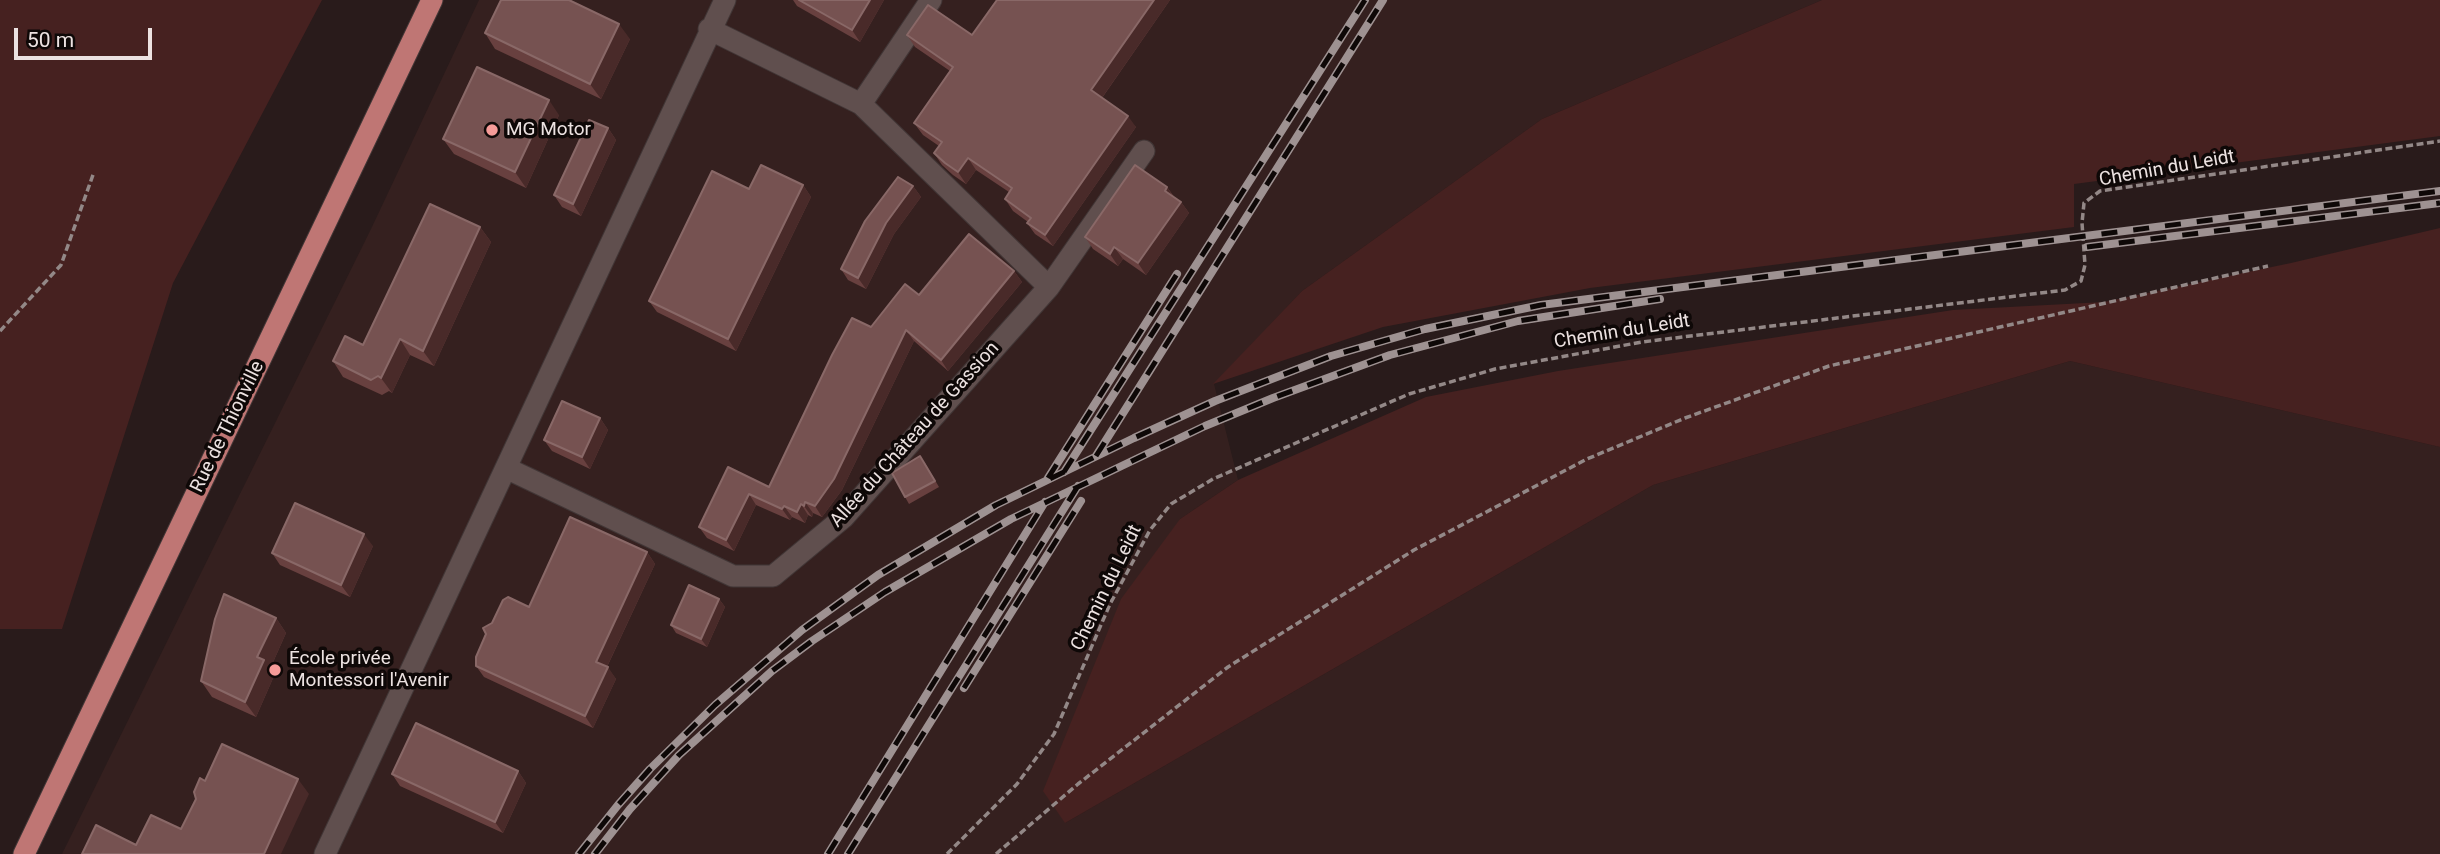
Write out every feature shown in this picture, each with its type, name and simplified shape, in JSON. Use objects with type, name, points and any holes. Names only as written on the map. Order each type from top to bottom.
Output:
[{"type":"main road","name":"Rue de Thionville","points":[[24,854],[432,0]]},
{"type":"street","points":[[325,854],[709,29],[725,0]]},
{"type":"street","points":[[861,104],[931,0]]},
{"type":"street","points":[[709,29],[861,104],[1049,287]]},
{"type":"street","name":"Allée du Château de Gassion","points":[[506,468],[733,576],[773,576],[843,518],[1049,287],[1144,151]]},
{"type":"path","name":"Chemin du Leidt","points":[[947,854],[1017,784],[1054,734],[1110,604],[1150,530],[1171,504],[1213,479],[1409,394],[1495,369],[1642,342],[2065,290],[2081,281],[2085,265],[2082,223],[2084,203],[2100,191],[2440,141]]},
{"type":"path","points":[[0,331],[61,265],[94,172]]},
{"type":"path","points":[[996,854],[1109,759],[1228,667],[1414,550],[1587,459],[1685,418],[1829,366],[2268,266]]},
{"type":"shaded area","points":[[0,0],[322,0],[173,283],[62,629],[0,629]]},
{"type":"shaded area","points":[[479,0],[1822,0],[1542,119],[1302,291],[1214,384],[1238,480],[1180,519],[1065,823],[1653,485],[2070,361],[2440,447],[2440,854],[62,854],[371,229]]},
{"type":"shaded area","points":[[1822,0],[2440,0],[2440,136],[2074,184],[2074,227],[1590,288],[1383,327],[1213,384],[1302,291],[1542,119]]},
{"type":"shaded area","points":[[2440,228],[2440,447],[2070,361],[1653,485],[1065,823],[1043,791],[1121,599],[1180,519],[1238,480],[1426,397],[1558,371],[1953,310],[2104,302],[2291,263]]},
{"type":"building","points":[[501,0],[569,0],[619,24],[590,84],[485,33]]},
{"type":"building","points":[[799,0],[870,0],[852,30]]},
{"type":"building","points":[[997,0],[1154,0],[1091,90],[1128,116],[1045,235],[1027,223],[1031,218],[1005,199],[1012,188],[968,158],[958,172],[934,153],[942,142],[914,123],[953,67],[907,35],[928,5],[972,35]]},
{"type":"building","points":[[477,67],[549,100],[515,172],[443,139]]},
{"type":"building","points":[[589,120],[608,128],[573,204],[554,195]]},
{"type":"building","points":[[761,165],[803,185],[728,339],[649,301],[712,171],[749,189]]},
{"type":"building","points":[[1135,165],[1167,187],[1165,191],[1181,202],[1138,263],[1114,247],[1110,254],[1085,237]]},
{"type":"building","points":[[898,177],[913,186],[886,223],[858,278],[841,269],[865,221]]},
{"type":"building","points":[[430,204],[480,227],[423,351],[400,339],[381,378],[378,376],[371,380],[333,361],[345,336],[363,345]]},
{"type":"building","points":[[969,234],[1014,271],[941,360],[906,330],[834,479],[815,506],[805,502],[797,512],[784,506],[782,509],[749,494],[726,540],[699,527],[728,467],[769,487],[852,318],[871,327],[905,284],[919,295]]},
{"type":"building","points":[[562,401],[600,418],[582,457],[544,440]]},
{"type":"building","points":[[920,456],[935,481],[905,497],[892,473]]},
{"type":"building","points":[[295,503],[364,534],[341,585],[272,553]]},
{"type":"building","points":[[570,517],[647,552],[596,662],[608,667],[585,716],[476,666],[476,657],[486,634],[483,628],[492,623],[503,600],[508,597],[529,607]]},
{"type":"building","points":[[689,585],[719,599],[701,639],[671,625]]},
{"type":"building","points":[[224,594],[276,618],[257,657],[264,660],[245,702],[201,681],[215,619]]},
{"type":"building","points":[[416,723],[518,771],[495,822],[392,774]]},
{"type":"building","points":[[222,744],[298,779],[264,854],[82,854],[96,825],[136,845],[151,815],[181,829],[196,799],[194,792],[200,778],[205,781]]},
{"type":"railway","points":[[1064,472],[1365,0]]},
{"type":"railway","points":[[1096,456],[1383,0]]},
{"type":"railway","points":[[579,854],[650,769],[715,705],[802,630],[878,575],[996,505],[1134,438],[1215,401],[1331,356],[1425,329],[1541,305],[2440,191]]},
{"type":"railway","points":[[2087,247],[2440,203]]},
{"type":"railway","points":[[1048,478],[1177,274]]},
{"type":"railway","points":[[595,854],[630,809],[679,755],[772,671],[885,592],[1011,519],[1205,426],[1390,355],[1518,321],[1660,299]]},
{"type":"railway","points":[[848,854],[1078,486]]},
{"type":"railway","points":[[964,688],[1081,501]]},
{"type":"railway","points":[[828,854],[1045,502]]},
{"type":"place","name":"MG Motor","points":[[492,130]]},
{"type":"place","name":"École privée Montessori l'Avenir","points":[[275,670]]}]
